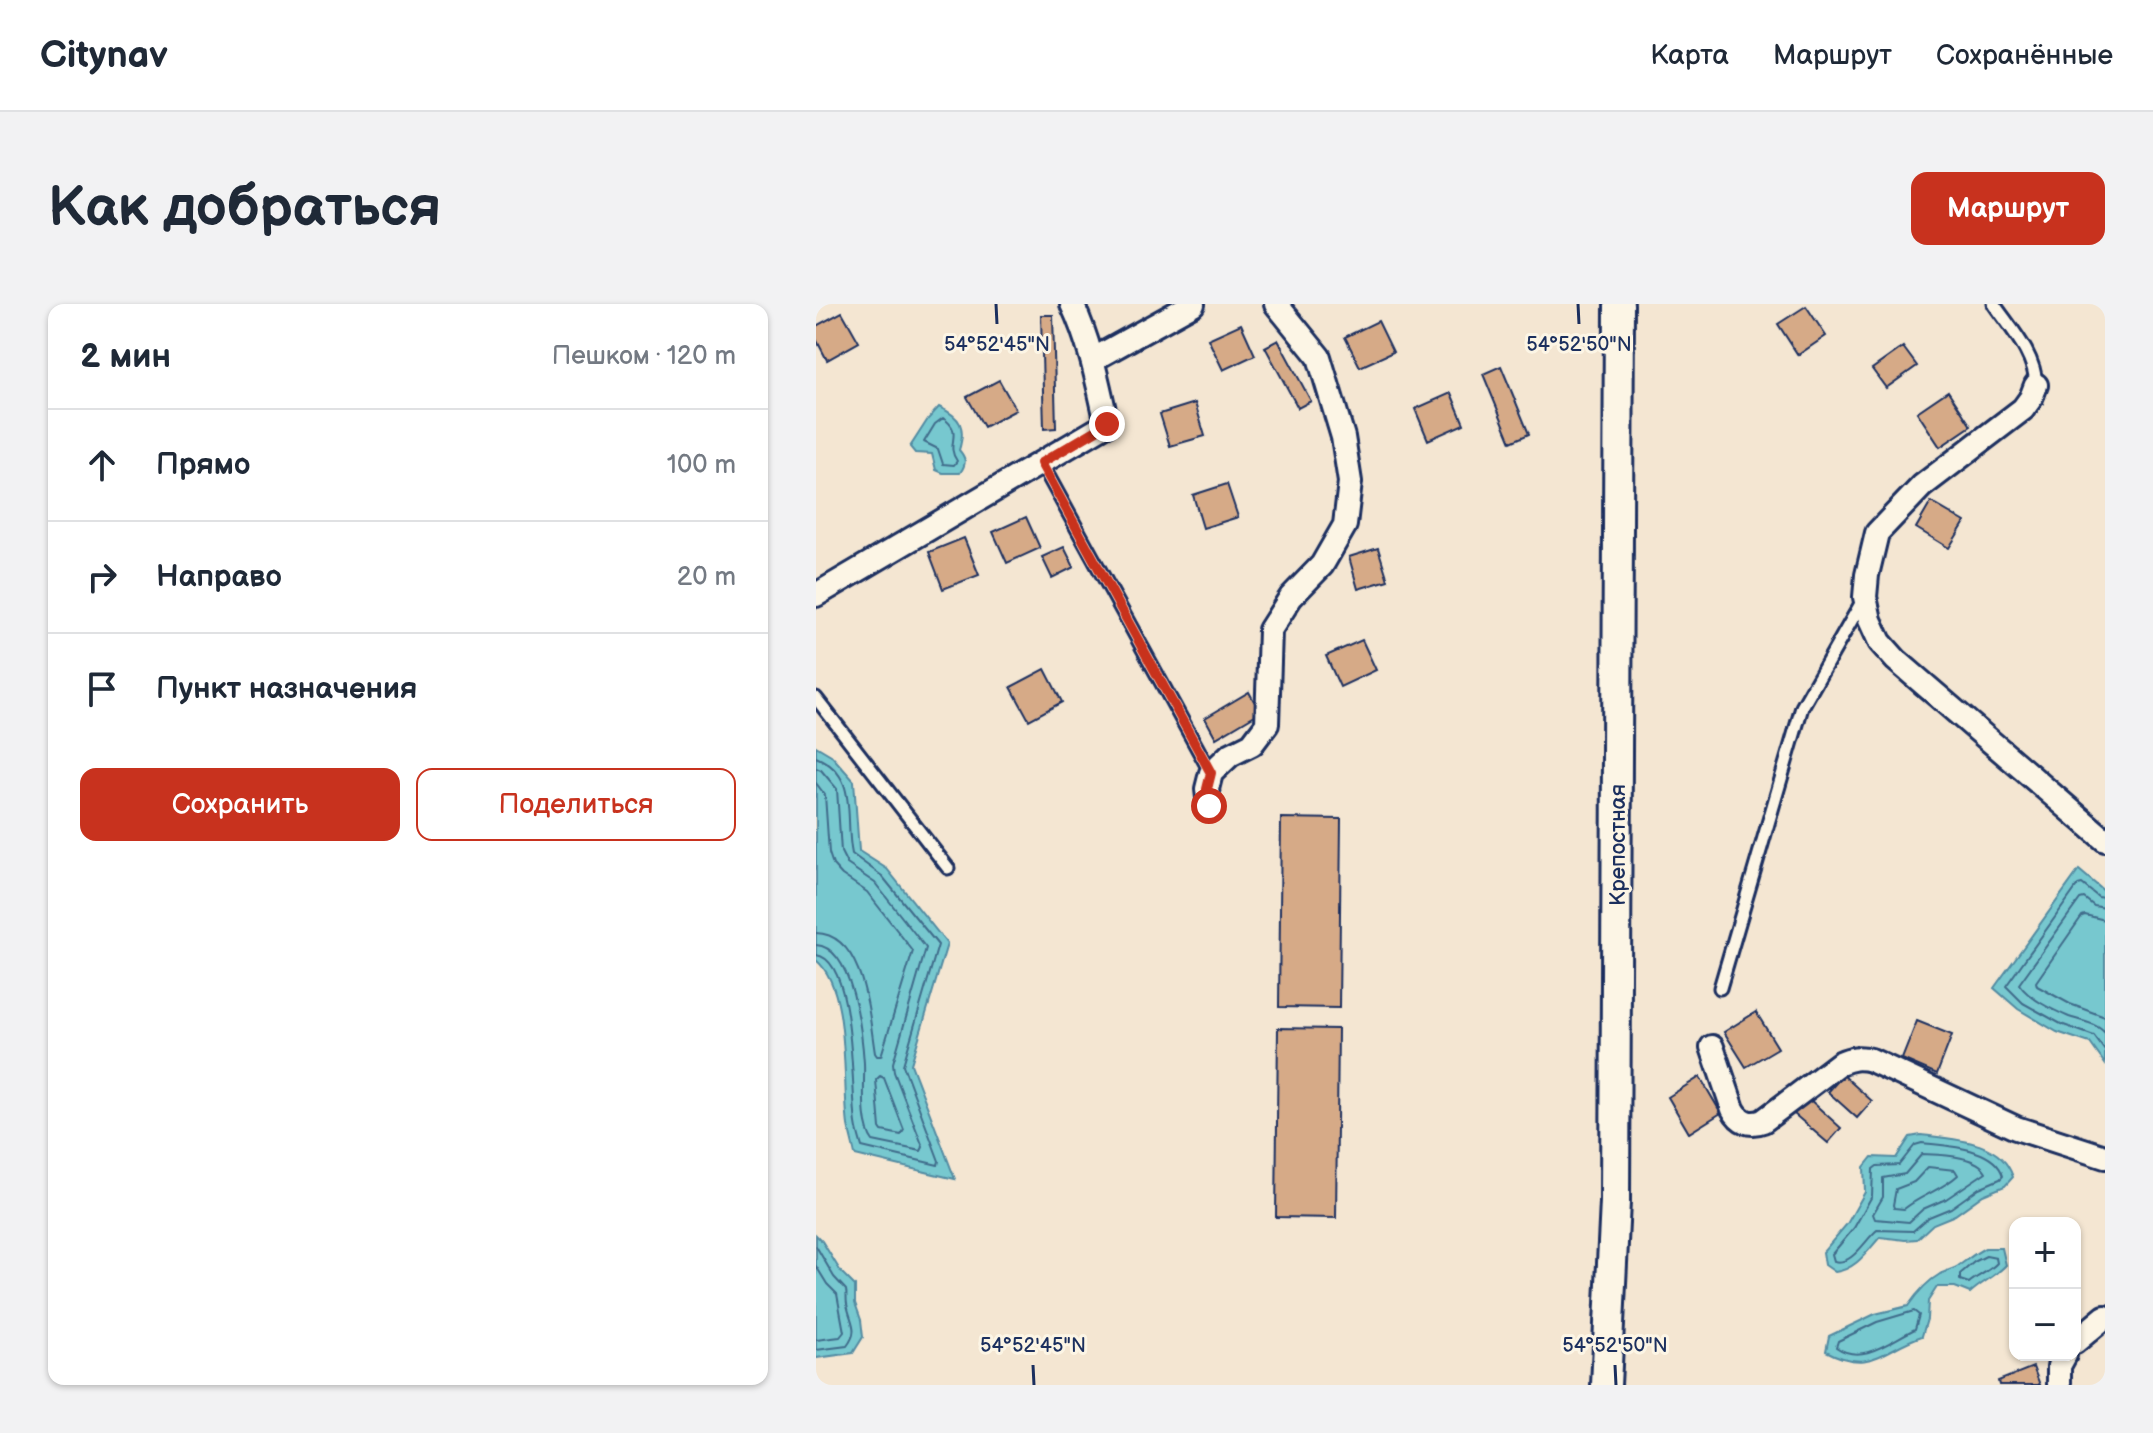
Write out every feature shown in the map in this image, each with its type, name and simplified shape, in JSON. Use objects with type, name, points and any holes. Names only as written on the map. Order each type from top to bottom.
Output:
[{"type":"street","points":[[816,595],[1107,424],[1092,360],[1072,304]]},
{"type":"street","points":[[1092,360],[1193,304]]},
{"type":"street","points":[[1209,806],[1207,789],[1211,773],[1230,755],[1252,744],[1267,724],[1270,630],[1291,597],[1322,565],[1345,525],[1350,482],[1343,437],[1319,357],[1276,304]]},
{"type":"street","name":"Крепостная","points":[[1606,1385],[1615,1186],[1619,304]]},
{"type":"street","points":[[2036,385],[2023,409],[1922,486],[1877,533],[1865,597],[1870,620],[1880,642],[1896,660],[2105,840]]},
{"type":"street","points":[[1712,1047],[1733,1109],[1738,1118],[1745,1122],[1755,1124],[1763,1121],[1840,1063],[1862,1058],[2016,1128],[2105,1157]]},
{"type":"street","points":[[2081,1337],[2105,1317]]},
{"type":"street","points":[[2059,1385],[2062,1361]]},
{"type":"lane","points":[[1994,304],[2031,359],[2036,372],[2036,385]]},
{"type":"lane","points":[[1041,463],[1211,773]]},
{"type":"lane","points":[[1720,988],[1802,707],[1865,597]]},
{"type":"lane","points":[[816,698],[948,868]]},
{"type":"water","points":[[939,407],[957,419],[962,429],[959,450],[965,461],[960,473],[936,470],[932,454],[915,453],[910,447]]},
{"type":"water","points":[[816,746],[831,755],[854,781],[859,851],[887,869],[947,944],[911,1064],[955,1179],[855,1155],[846,1107],[840,1014],[827,974],[816,960]]},
{"type":"water","points":[[2079,870],[2105,892],[2105,1064],[2090,1043],[2057,1032],[2018,1009],[1994,988]]},
{"type":"water","points":[[1921,1135],[1961,1140],[1987,1149],[1998,1155],[2013,1177],[2005,1186],[1933,1224],[1917,1239],[1880,1237],[1855,1264],[1835,1272],[1825,1265],[1823,1252],[1847,1224],[1865,1192],[1864,1167],[1872,1157],[1896,1158],[1910,1137]]},
{"type":"water","points":[[816,1235],[841,1272],[855,1286],[855,1303],[863,1337],[853,1353],[816,1358]]},
{"type":"water","points":[[1985,1248],[2002,1248],[2006,1265],[1970,1293],[1955,1287],[1937,1287],[1928,1301],[1922,1336],[1866,1360],[1854,1361],[1826,1351],[1829,1336],[1875,1314],[1908,1306],[1930,1281]]},
{"type":"building","points":[[1806,306],[1826,336],[1798,355],[1778,324]]},
{"type":"building","points":[[842,312],[859,342],[827,360],[816,339],[816,326]]},
{"type":"building","points":[[1041,315],[1053,315],[1056,428],[1044,429]]},
{"type":"building","points":[[1378,321],[1393,352],[1360,367],[1345,337]]},
{"type":"building","points":[[1241,324],[1255,355],[1223,370],[1208,339]]},
{"type":"building","points":[[1278,340],[1311,401],[1298,408],[1265,347]]},
{"type":"building","points":[[1903,347],[1917,366],[1886,388],[1872,369]]},
{"type":"building","points":[[1501,366],[1529,434],[1511,442],[1483,374]]},
{"type":"building","points":[[999,380],[1016,410],[984,427],[967,397]]},
{"type":"building","points":[[1948,391],[1971,426],[1940,447],[1917,412]]},
{"type":"building","points":[[1451,393],[1464,424],[1428,440],[1415,409]]},
{"type":"building","points":[[1195,403],[1205,436],[1170,446],[1160,414]]},
{"type":"building","points":[[1227,484],[1238,517],[1203,528],[1193,495]]},
{"type":"building","points":[[1931,502],[1965,522],[1949,548],[1916,528]]},
{"type":"building","points":[[1026,517],[1040,548],[1007,563],[993,532]]},
{"type":"building","points":[[964,538],[979,575],[943,589],[929,552]]},
{"type":"building","points":[[1064,547],[1074,567],[1052,578],[1042,557]]},
{"type":"building","points":[[1378,548],[1388,580],[1358,589],[1349,557]]},
{"type":"building","points":[[1362,640],[1376,670],[1340,687],[1326,656]]},
{"type":"building","points":[[1045,669],[1062,702],[1029,720],[1011,687]]},
{"type":"building","points":[[1249,692],[1260,712],[1216,738],[1205,718]]},
{"type":"building","points":[[1281,818],[1341,819],[1339,1008],[1279,1007]]},
{"type":"building","points":[[1756,1012],[1778,1048],[1746,1067],[1724,1032]]},
{"type":"building","points":[[1917,1021],[1952,1035],[1937,1074],[1902,1059]]},
{"type":"building","points":[[1278,1028],[1338,1029],[1336,1218],[1276,1217]]},
{"type":"building","points":[[1843,1075],[1872,1101],[1857,1118],[1828,1092]]},
{"type":"building","points":[[1700,1077],[1721,1113],[1689,1133],[1668,1097]]},
{"type":"building","points":[[1808,1098],[1841,1128],[1828,1143],[1794,1114]]},
{"type":"building","points":[[2033,1367],[2040,1385],[1999,1385],[1998,1381]]},
{"type":"route","points":[[1107,424],[1041,463],[1211,773],[1207,789],[1209,806]]}]
